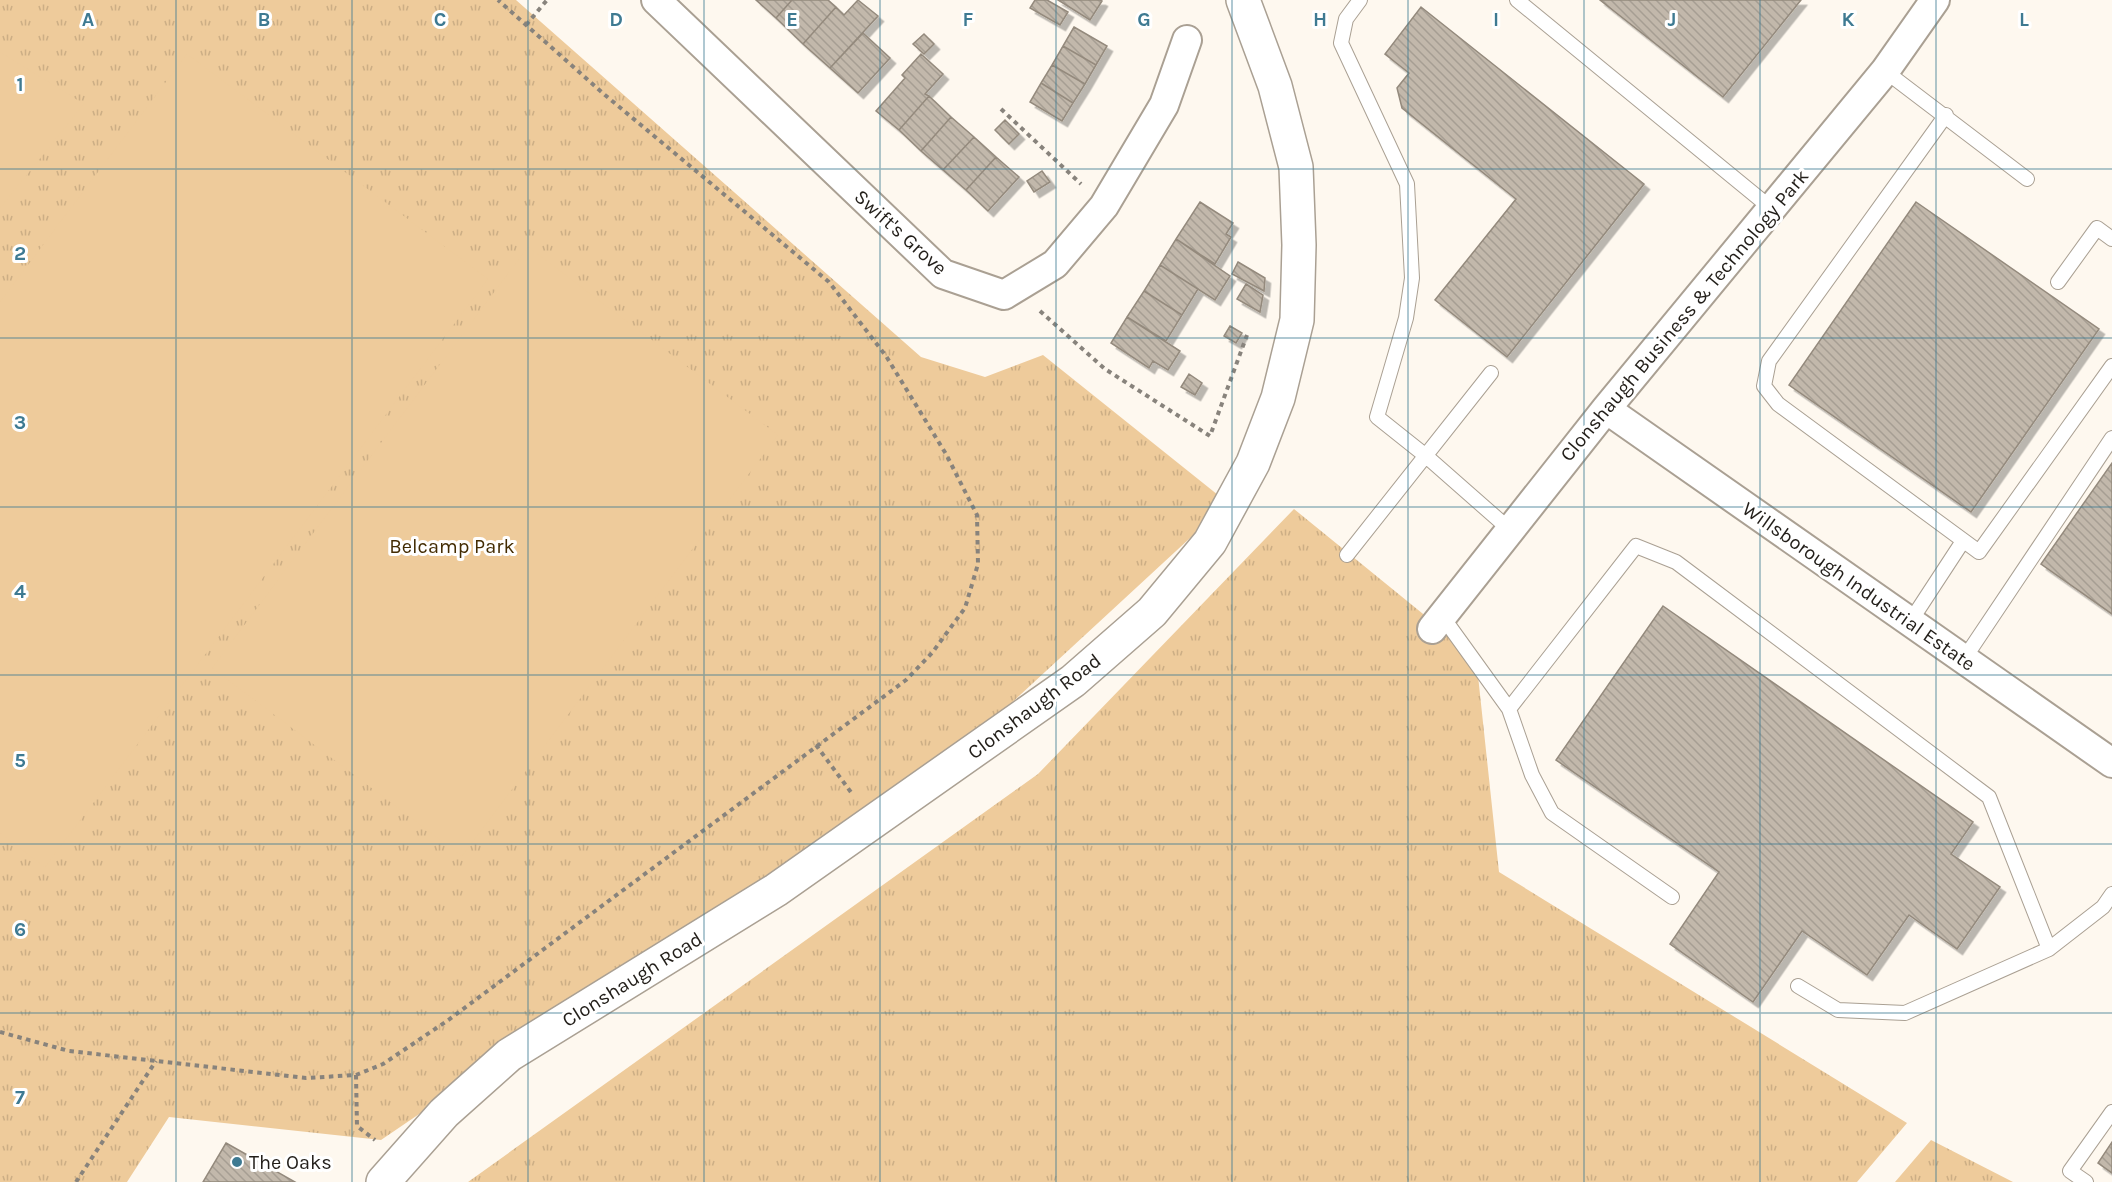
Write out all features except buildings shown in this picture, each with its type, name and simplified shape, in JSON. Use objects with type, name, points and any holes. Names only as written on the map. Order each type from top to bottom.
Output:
[{"type":"street","name":"Swift's Grove","points":[[656,0],[943,274],[1004,295],[1054,264],[1104,206],[1164,105],[1187,40]]},
{"type":"street","name":"Clonshaugh Road","points":[[392,1171],[444,1113],[509,1055],[776,890],[1073,681],[1152,612],[1210,542],[1253,463],[1278,398],[1297,320],[1299,245],[1296,167],[1275,86],[1243,0]]},
{"type":"street","name":"Clonshaugh Business & Technology Park","points":[[1437,623],[1606,408],[1885,71],[1935,0]]},
{"type":"street","name":"Willsborough Industrial Estate","points":[[1606,408],[2112,763]]},
{"type":"lane","points":[[1360,0],[1346,19],[1341,43],[1407,184],[1412,278],[1406,318],[1377,417],[1426,456],[1509,529]]},
{"type":"lane","points":[[1517,0],[1772,209]]},
{"type":"lane","points":[[1885,71],[1946,115],[2027,179]]},
{"type":"lane","points":[[1946,115],[1769,361],[1764,386],[1778,404],[1979,552],[2112,366]]},
{"type":"lane","points":[[2058,282],[2097,228],[2112,239]]},
{"type":"lane","points":[[1347,555],[1491,373]]},
{"type":"lane","points":[[1964,659],[2112,438]]},
{"type":"lane","points":[[1910,622],[1963,541]]},
{"type":"lane","points":[[1509,708],[1636,546],[1677,562],[1989,797],[2049,949]]},
{"type":"lane","points":[[1437,623],[1509,708],[1532,775],[1552,813],[1672,897]]},
{"type":"lane","points":[[1798,986],[1838,1010],[1905,1013],[2049,949],[2103,907],[2112,894]]},
{"type":"lane","points":[[2086,1182],[2070,1170],[2112,1112]]},
{"type":"path","points":[[0,1032],[69,1051],[306,1078],[356,1074],[383,1064],[447,1021],[906,680],[932,653],[965,608],[978,564],[977,516],[946,454],[886,356],[829,282],[605,95],[498,0]]},
{"type":"path","points":[[526,25],[547,0]]},
{"type":"path","points":[[1001,109],[1104,206]]},
{"type":"path","points":[[1017,287],[1053,324],[1105,369],[1210,436],[1247,335]]},
{"type":"path","points":[[816,745],[873,822]]},
{"type":"path","points":[[76,1182],[156,1061]]},
{"type":"path","points":[[356,1074],[357,1126],[392,1171]]},
{"type":"green space","name":"Belcamp Park","points":[[0,0],[516,0],[921,357],[985,377],[1043,355],[1228,503],[979,733],[381,1140],[169,1117],[127,1182],[0,1182]]},
{"type":"green space","points":[[0,52],[84,104],[0,208]]},
{"type":"green space","points":[[187,54],[488,279],[45,867],[0,833],[0,302]]},
{"type":"green space","points":[[528,247],[778,435],[462,856],[212,668]]},
{"type":"green space","points":[[1294,509],[1476,657],[1499,872],[1907,1123],[1857,1182],[468,1182],[1038,774]]},
{"type":"green space","points":[[1931,1140],[2013,1182],[1895,1182]]},
{"type":"place","name":"The Oaks","points":[[237,1162]]}]
